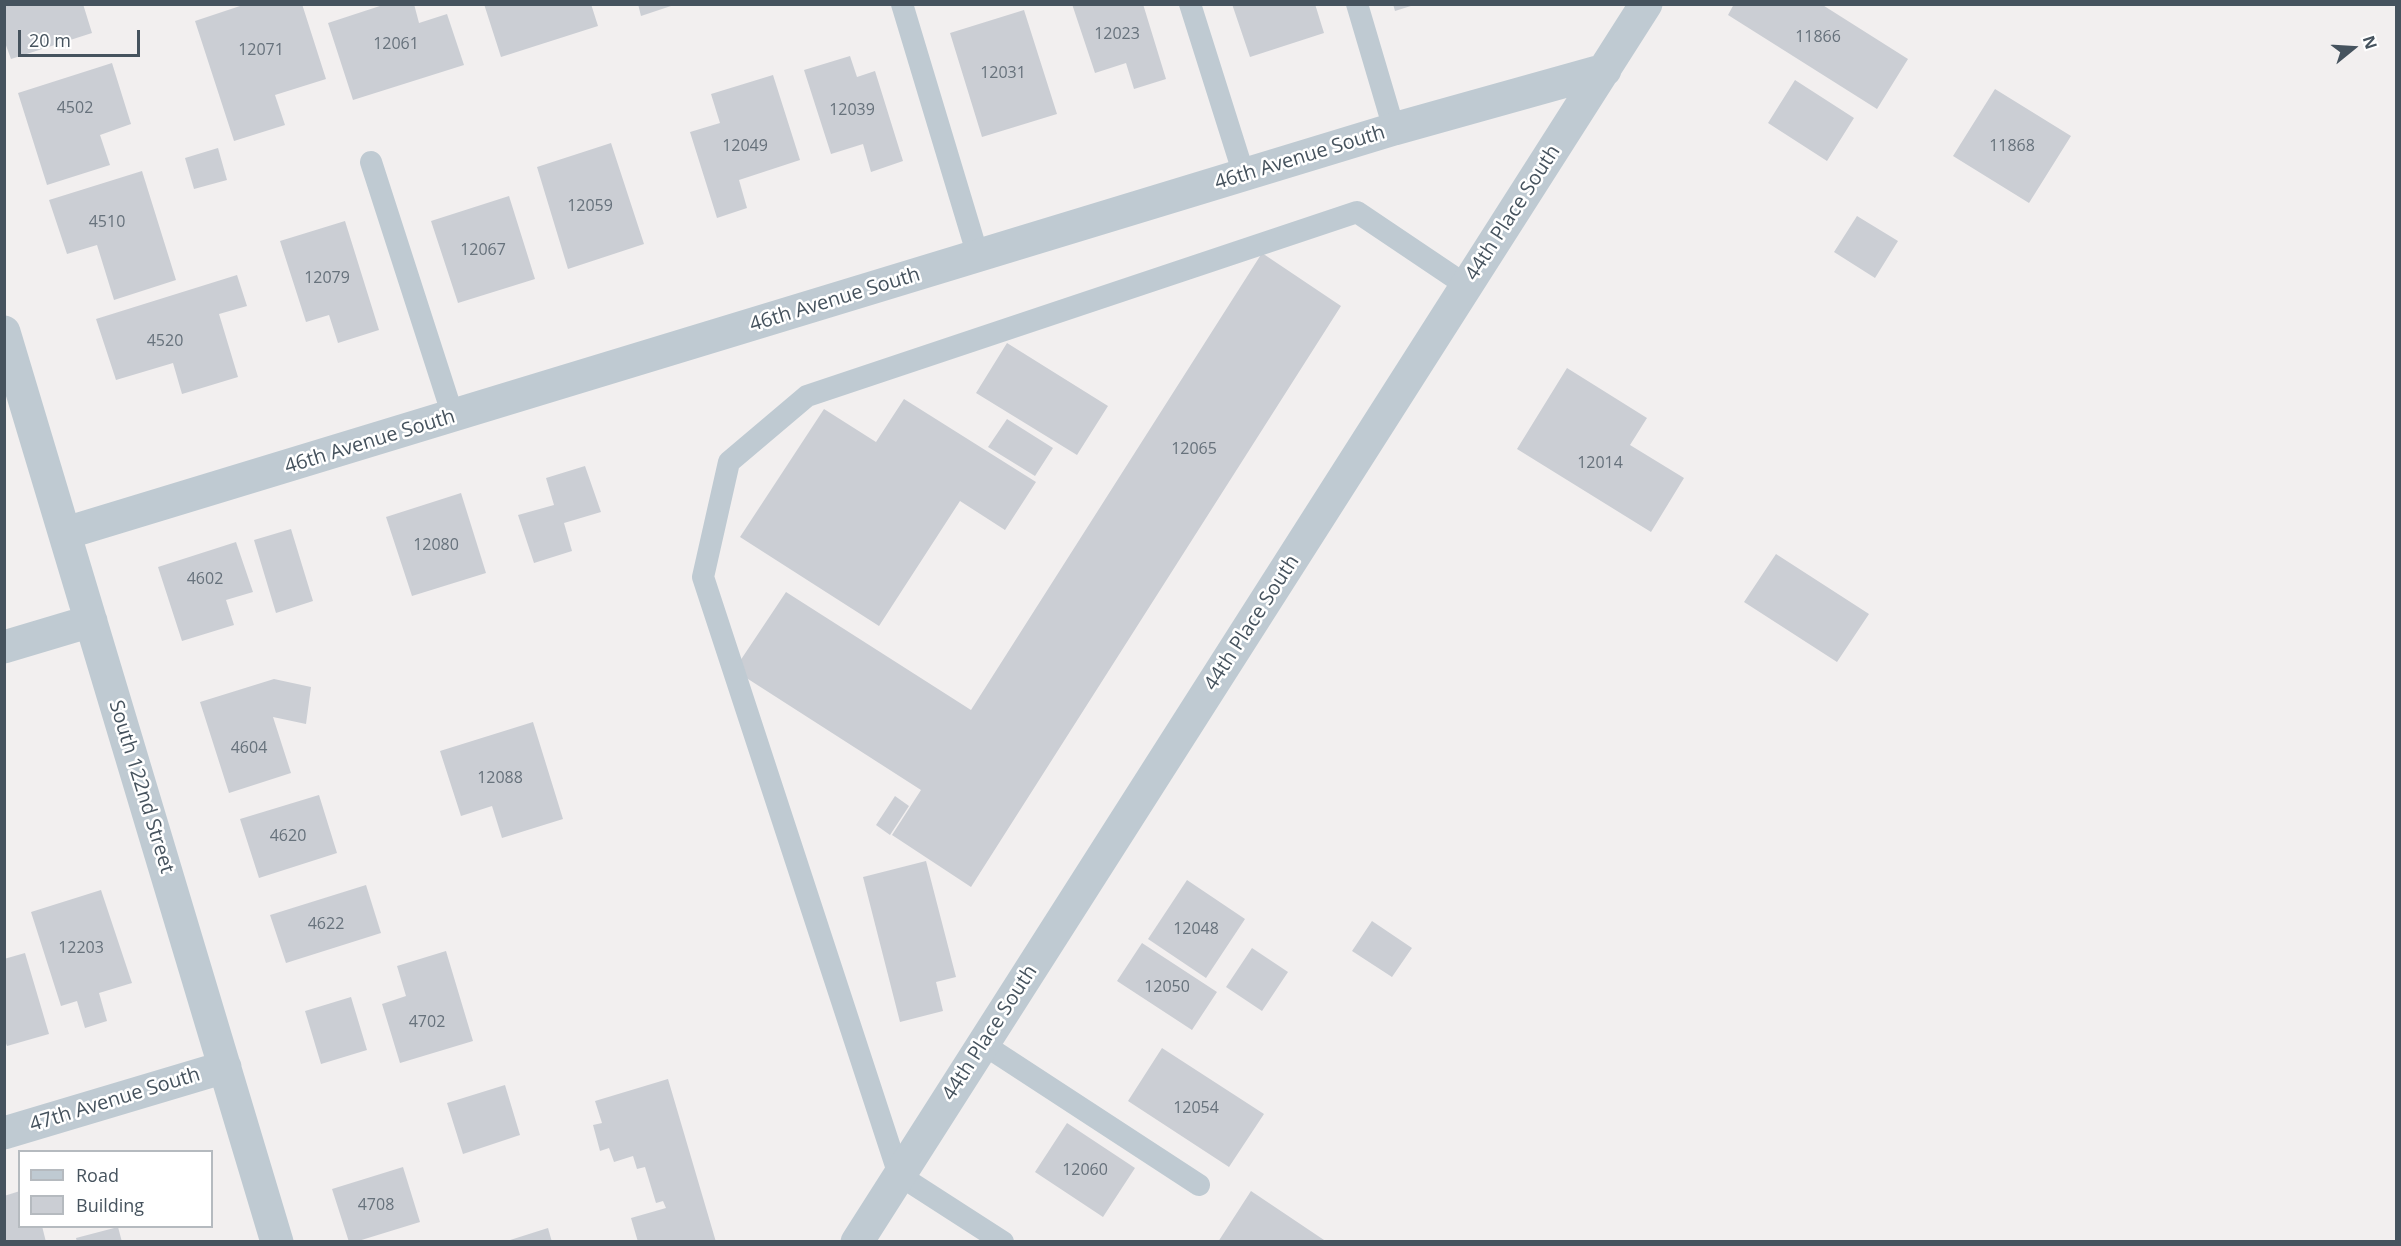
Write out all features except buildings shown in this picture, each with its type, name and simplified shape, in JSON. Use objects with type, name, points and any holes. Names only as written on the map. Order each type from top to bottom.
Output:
[{"type":"street","name":"44th Place South","points":[[857,1242],[1646,4]]},
{"type":"street","name":"46th Avenue South","points":[[66,533],[1394,129],[1605,70]]},
{"type":"street","name":"South 122nd Street","points":[[4,332],[278,1242]]},
{"type":"street","points":[[4,647],[91,621]]},
{"type":"street","name":"47th Avenue South","points":[[4,1133],[225,1067]]},
{"type":"lane","points":[[902,4],[978,256]]},
{"type":"lane","points":[[1190,4],[1244,175]]},
{"type":"lane","points":[[1357,4],[1394,129]]},
{"type":"lane","points":[[371,162],[453,416]]},
{"type":"lane","points":[[1003,1242],[899,1175],[703,577],[729,462],[807,396],[1357,212],[1467,285]]},
{"type":"lane","points":[[982,1044],[1199,1185]]}]
